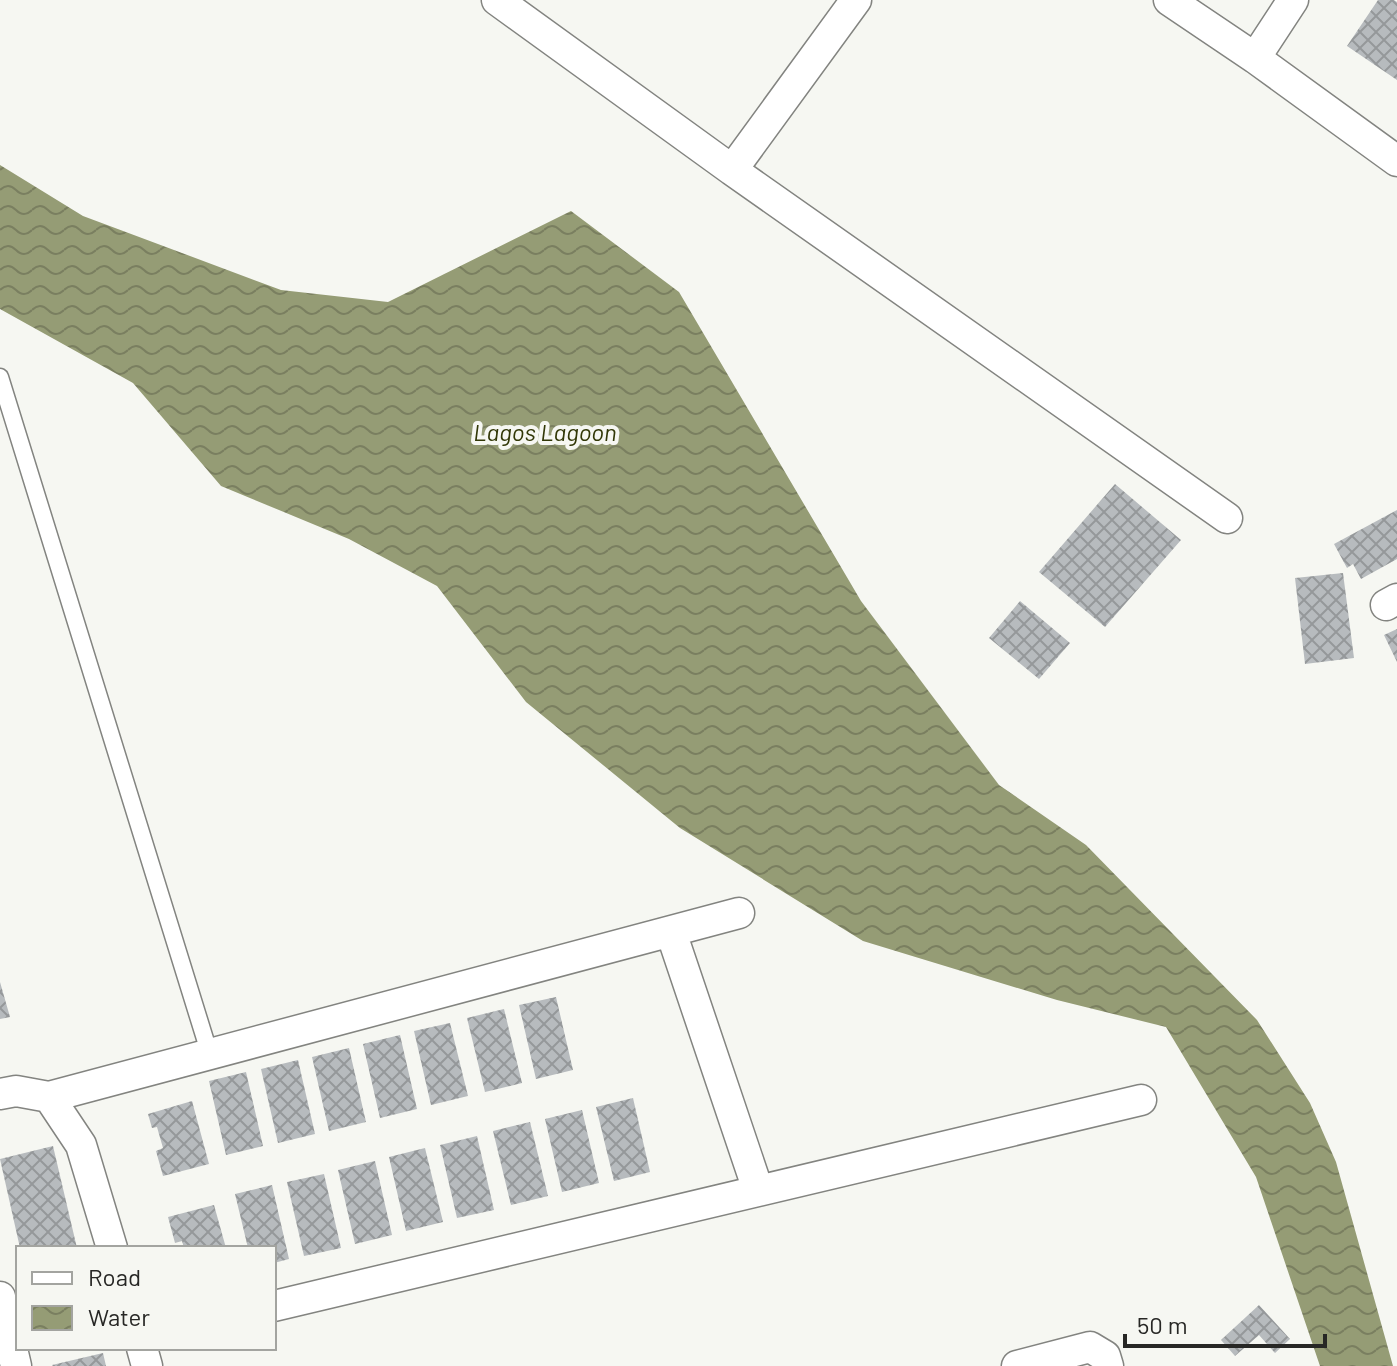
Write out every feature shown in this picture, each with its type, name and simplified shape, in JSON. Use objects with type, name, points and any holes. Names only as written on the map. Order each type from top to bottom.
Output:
[{"type":"street","points":[[497,0],[732,170],[1227,518]]},
{"type":"street","points":[[732,170],[856,0]]},
{"type":"street","points":[[1169,0],[1397,161]]},
{"type":"street","points":[[1255,58],[1293,0]]},
{"type":"street","points":[[0,1094],[16,1091],[49,1097],[739,913]]},
{"type":"street","points":[[671,932],[758,1190]]},
{"type":"street","points":[[49,1097],[81,1145],[111,1246]]},
{"type":"street","points":[[276,1306],[1141,1100]]},
{"type":"street","points":[[0,1297],[16,1366]]},
{"type":"street","points":[[1017,1366],[1090,1347],[1105,1356],[1108,1366]]},
{"type":"lane","points":[[0,377],[210,1055]]},
{"type":"water","name":"Lagos Lagoon","points":[[0,165],[83,216],[281,290],[388,302],[571,211],[679,292],[861,601],[999,785],[1086,845],[1257,1020],[1310,1103],[1336,1162],[1393,1366],[1320,1366],[1256,1177],[1166,1027],[1057,1000],[863,941],[680,828],[526,702],[437,586],[349,539],[221,486],[133,383],[0,309]]},
{"type":"building","points":[[1378,0],[1397,2],[1397,80],[1347,46]]},
{"type":"building","points":[[1115,484],[1181,540],[1105,627],[1039,572]]},
{"type":"building","points":[[1397,510],[1397,559],[1361,579],[1353,564],[1347,568],[1334,544]]},
{"type":"building","points":[[1343,573],[1354,658],[1305,664],[1295,578]]},
{"type":"building","points":[[1020,601],[1070,643],[1039,679],[989,638]]},
{"type":"building","points":[[1397,629],[1397,662],[1384,635]]},
{"type":"building","points":[[0,982],[10,1017],[0,1019]]},
{"type":"building","points":[[556,997],[573,1070],[536,1079],[519,1005]]},
{"type":"building","points":[[504,1009],[522,1083],[485,1092],[467,1018]]},
{"type":"building","points":[[450,1023],[468,1096],[431,1105],[414,1031]]},
{"type":"building","points":[[400,1035],[417,1109],[380,1118],[363,1044]]},
{"type":"building","points":[[349,1048],[366,1122],[329,1131],[312,1057]]},
{"type":"building","points":[[298,1060],[315,1134],[278,1143],[261,1069]]},
{"type":"building","points":[[246,1072],[263,1146],[226,1155],[209,1081]]},
{"type":"building","points":[[633,1098],[650,1172],[614,1181],[596,1107]]},
{"type":"building","points":[[192,1101],[209,1164],[163,1176],[156,1151],[163,1148],[157,1127],[152,1128],[148,1114]]},
{"type":"building","points":[[582,1110],[599,1183],[562,1192],[545,1119]]},
{"type":"building","points":[[530,1122],[548,1196],[511,1205],[493,1131]]},
{"type":"building","points":[[477,1136],[494,1210],[457,1218],[440,1145]]},
{"type":"building","points":[[53,1146],[77,1246],[20,1246],[0,1159]]},
{"type":"building","points":[[425,1148],[443,1222],[406,1231],[389,1157]]},
{"type":"building","points":[[375,1161],[392,1235],[355,1244],[338,1170]]},
{"type":"building","points":[[324,1174],[341,1248],[304,1256],[287,1182]]},
{"type":"building","points":[[272,1185],[289,1259],[276,1262],[276,1246],[248,1246],[235,1194]]},
{"type":"building","points":[[214,1205],[225,1246],[183,1246],[182,1241],[175,1243],[168,1217]]},
{"type":"building","points":[[1259,1305],[1290,1339],[1275,1353],[1259,1335],[1235,1356],[1221,1340]]},
{"type":"building","points":[[103,1353],[106,1366],[52,1365]]}]
